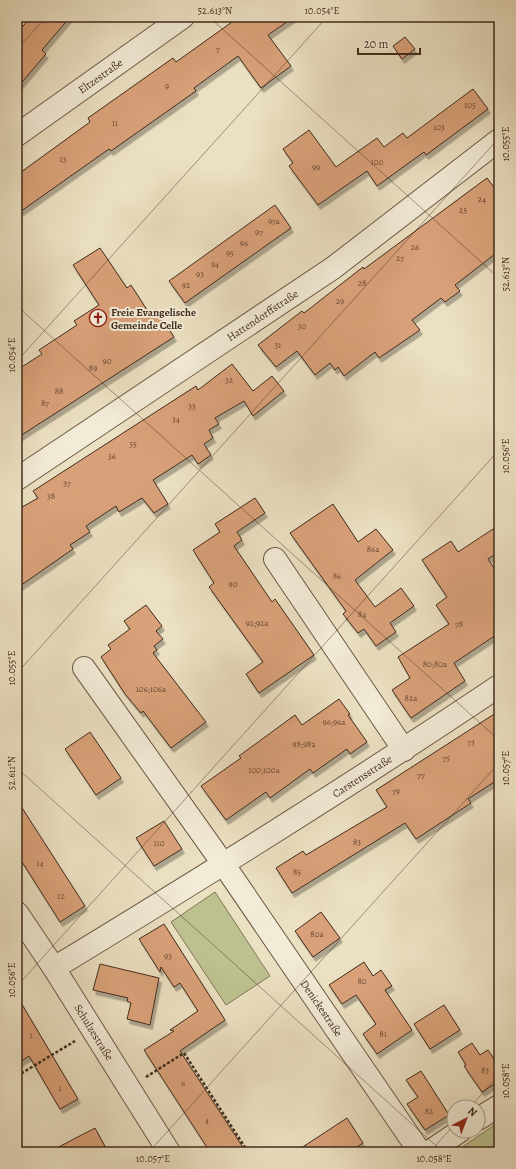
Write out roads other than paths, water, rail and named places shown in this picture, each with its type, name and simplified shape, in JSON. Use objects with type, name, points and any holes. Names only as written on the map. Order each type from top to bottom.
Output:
[{"type":"street","name":"Eltzestraße","points":[[17,134],[184,17]]},
{"type":"street","name":"Hattendorffstraße","points":[[17,479],[333,268],[499,140]]},
{"type":"street","points":[[275,559],[404,750]]},
{"type":"street","points":[[84,668],[224,865]]},
{"type":"street","name":"Carstensstraße","points":[[54,968],[224,865],[404,750],[499,686]]},
{"type":"street","name":"Denickestraße","points":[[224,865],[420,1152]]},
{"type":"street","name":"Schulzestraße","points":[[17,913],[54,968],[169,1152]]},
{"type":"street","points":[[486,1114],[499,1106]]},
{"type":"street","points":[[428,1152],[448,1139]]},
{"type":"place","name":"Freie Evangelische Gemeinde Celle","points":[[98,318]]}]
